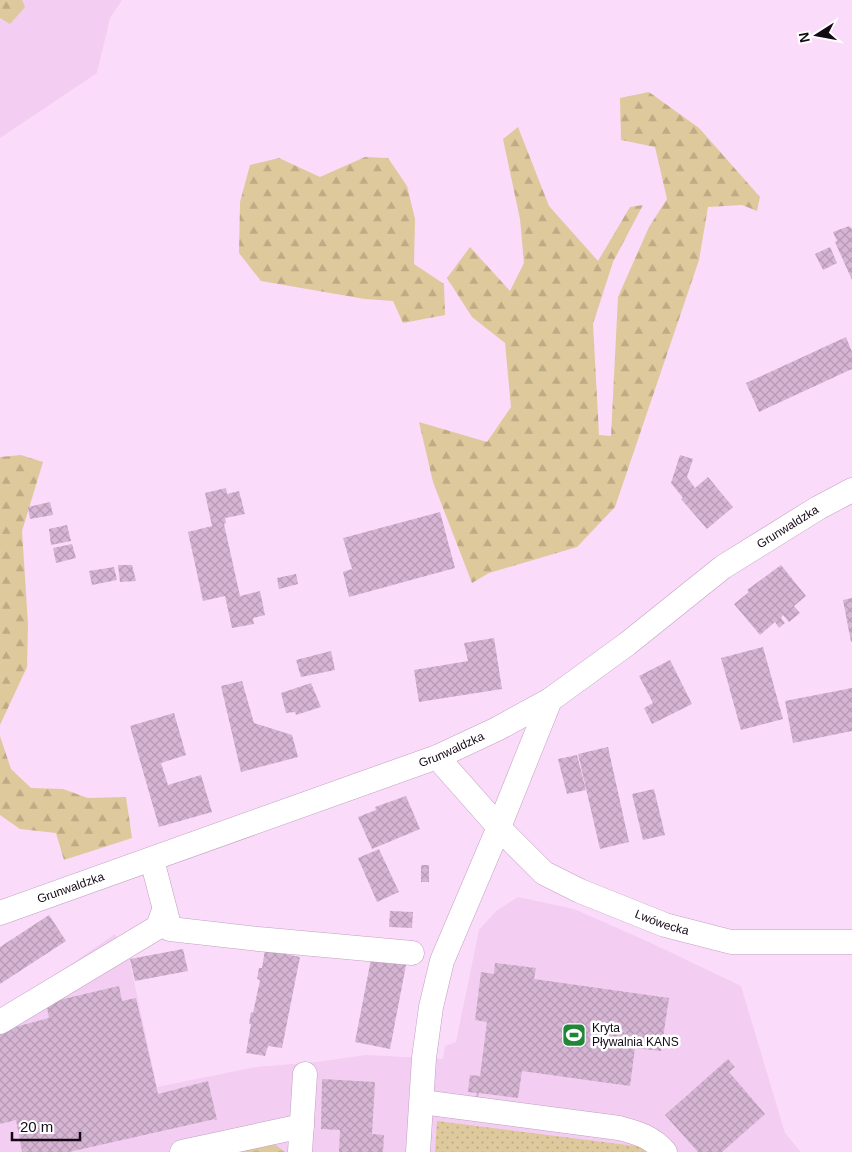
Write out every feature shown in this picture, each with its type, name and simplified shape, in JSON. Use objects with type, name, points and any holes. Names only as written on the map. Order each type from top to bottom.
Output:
[{"type":"street","name":"Grunwaldzka","points":[[0,913],[437,757],[497,728],[550,700],[723,568],[818,508],[852,490]]},
{"type":"street","points":[[418,1152],[424,1058],[431,1007],[442,961],[550,700]]},
{"type":"street","name":"Lwówecka","points":[[437,757],[499,827],[544,873],[580,892],[665,925],[730,942],[852,942]]},
{"type":"street","points":[[152,860],[170,929],[258,939],[412,952]]},
{"type":"street","points":[[0,1022],[158,927],[164,910]]},
{"type":"street","points":[[300,1152],[305,1074]]},
{"type":"street","points":[[422,1102],[619,1128],[646,1136],[658,1144],[665,1152]]},
{"type":"street","points":[[182,1152],[302,1126]]},
{"type":"shaded area","points":[[0,0],[122,0],[110,18],[97,73],[0,138]]},
{"type":"shaded area","points":[[518,897],[574,909],[741,986],[785,1133],[801,1152],[0,1152],[0,1013],[115,934],[129,958],[157,1087],[256,1067],[316,1062],[366,1055],[443,1059],[445,1046],[456,1042],[479,930],[496,911]]},
{"type":"green space","points":[[0,0],[22,0],[25,7],[10,24],[0,18]]},
{"type":"green space","points":[[649,92],[699,128],[760,197],[757,211],[742,205],[708,207],[699,260],[615,507],[577,547],[489,573],[472,583],[433,482],[419,422],[487,442],[511,407],[505,343],[472,317],[447,278],[470,247],[510,291],[524,263],[520,219],[503,139],[518,127],[549,206],[598,261],[630,207],[643,205],[613,262],[593,324],[599,435],[611,436],[618,297],[649,227],[667,199],[655,147],[621,140],[620,98]]},
{"type":"green space","points":[[365,157],[388,158],[407,186],[415,219],[414,264],[444,284],[445,315],[403,323],[393,301],[365,299],[261,281],[239,253],[240,202],[250,165],[279,158],[320,177]]},
{"type":"green space","points":[[21,455],[43,462],[22,531],[28,624],[27,667],[0,725],[0,457]]},
{"type":"green space","points":[[0,736],[11,769],[31,788],[63,789],[88,798],[126,797],[132,838],[64,860],[56,833],[20,829],[0,815]]},
{"type":"green space","points":[[437,1121],[643,1147],[647,1152],[435,1152]]},
{"type":"green space","points":[[273,1143],[285,1152],[232,1152]]},
{"type":"building","points":[[849,226],[852,229],[852,280],[835,242],[837,241],[833,232]]},
{"type":"building","points":[[830,247],[837,263],[823,270],[815,254]]},
{"type":"building","points":[[846,337],[852,352],[852,369],[759,412],[746,383]]},
{"type":"building","points":[[680,455],[693,459],[687,477],[695,488],[708,477],[733,507],[707,529],[681,499],[683,498],[671,483]]},
{"type":"building","points":[[226,488],[227,494],[239,491],[245,514],[225,518],[226,523],[224,524],[240,596],[260,591],[265,615],[253,618],[254,624],[232,628],[225,596],[203,601],[188,532],[212,526],[205,493]]},
{"type":"building","points":[[50,502],[53,515],[30,519],[28,507]]},
{"type":"building","points":[[440,512],[455,568],[349,597],[343,572],[352,569],[343,538]]},
{"type":"building","points":[[67,525],[71,541],[51,545],[49,529]]},
{"type":"building","points":[[72,544],[76,558],[56,563],[53,548]]},
{"type":"building","points":[[118,565],[132,565],[136,581],[120,582]]},
{"type":"building","points":[[781,565],[806,596],[794,606],[800,613],[789,622],[783,615],[781,618],[785,623],[779,628],[775,622],[760,635],[734,604],[749,592],[747,590]]},
{"type":"building","points":[[114,567],[117,580],[92,585],[89,571]]},
{"type":"building","points":[[296,574],[298,584],[279,589],[277,578]]},
{"type":"building","points":[[852,598],[852,641],[851,642],[843,600]]},
{"type":"building","points":[[494,638],[502,689],[419,702],[414,670],[468,661],[464,643]]},
{"type":"building","points":[[763,647],[783,719],[741,730],[721,658]]},
{"type":"building","points":[[331,651],[335,670],[301,677],[296,660]]},
{"type":"building","points":[[670,660],[692,704],[652,724],[644,708],[653,703],[639,676]]},
{"type":"building","points":[[242,681],[254,723],[292,735],[298,757],[241,772],[221,686]]},
{"type":"building","points":[[311,683],[321,707],[296,715],[295,712],[286,713],[281,693]]},
{"type":"building","points":[[852,688],[852,731],[793,743],[785,701]]},
{"type":"building","points":[[174,713],[186,755],[161,763],[168,785],[201,775],[212,812],[159,827],[130,726]]},
{"type":"building","points":[[608,747],[629,842],[600,849],[578,754]]},
{"type":"building","points":[[577,755],[586,790],[567,794],[558,759]]},
{"type":"building","points":[[654,789],[665,835],[643,840],[632,794]]},
{"type":"building","points":[[406,796],[420,829],[372,849],[358,817],[376,810],[375,807]]},
{"type":"building","points":[[379,849],[399,892],[377,902],[358,858]]},
{"type":"building","points":[[421,865],[429,865],[429,882],[421,882]]},
{"type":"building","points":[[390,911],[413,912],[412,928],[389,927]]},
{"type":"building","points":[[49,915],[66,941],[0,984],[0,947]]},
{"type":"building","points":[[183,949],[188,971],[135,981],[130,959]]},
{"type":"building","points":[[265,950],[300,957],[282,1048],[268,1046],[265,1056],[246,1053],[251,1012],[253,1013],[260,980],[257,979],[259,968],[262,968]]},
{"type":"building","points":[[371,959],[406,965],[390,1049],[355,1042]]},
{"type":"building","name":"Kryta Pływalnia KANS","points":[[495,963],[536,968],[534,979],[669,998],[661,1051],[635,1048],[630,1086],[522,1071],[518,1098],[479,1093],[478,1097],[476,1097],[477,1093],[468,1092],[470,1075],[480,1076],[487,1022],[475,1020],[481,972],[494,974]]},
{"type":"building","points":[[119,986],[122,1001],[136,998],[158,1094],[208,1081],[217,1120],[69,1152],[22,1152],[16,1120],[0,1124],[0,1031],[49,1018],[46,1003]]},
{"type":"building","points":[[728,1059],[735,1067],[729,1072],[765,1114],[722,1152],[698,1152],[665,1115]]},
{"type":"building","points":[[322,1079],[375,1082],[372,1134],[384,1135],[383,1152],[339,1152],[340,1130],[321,1129]]},
{"type":"place","name":"Kryta Pływalnia KANS","points":[[574,1035]]}]
